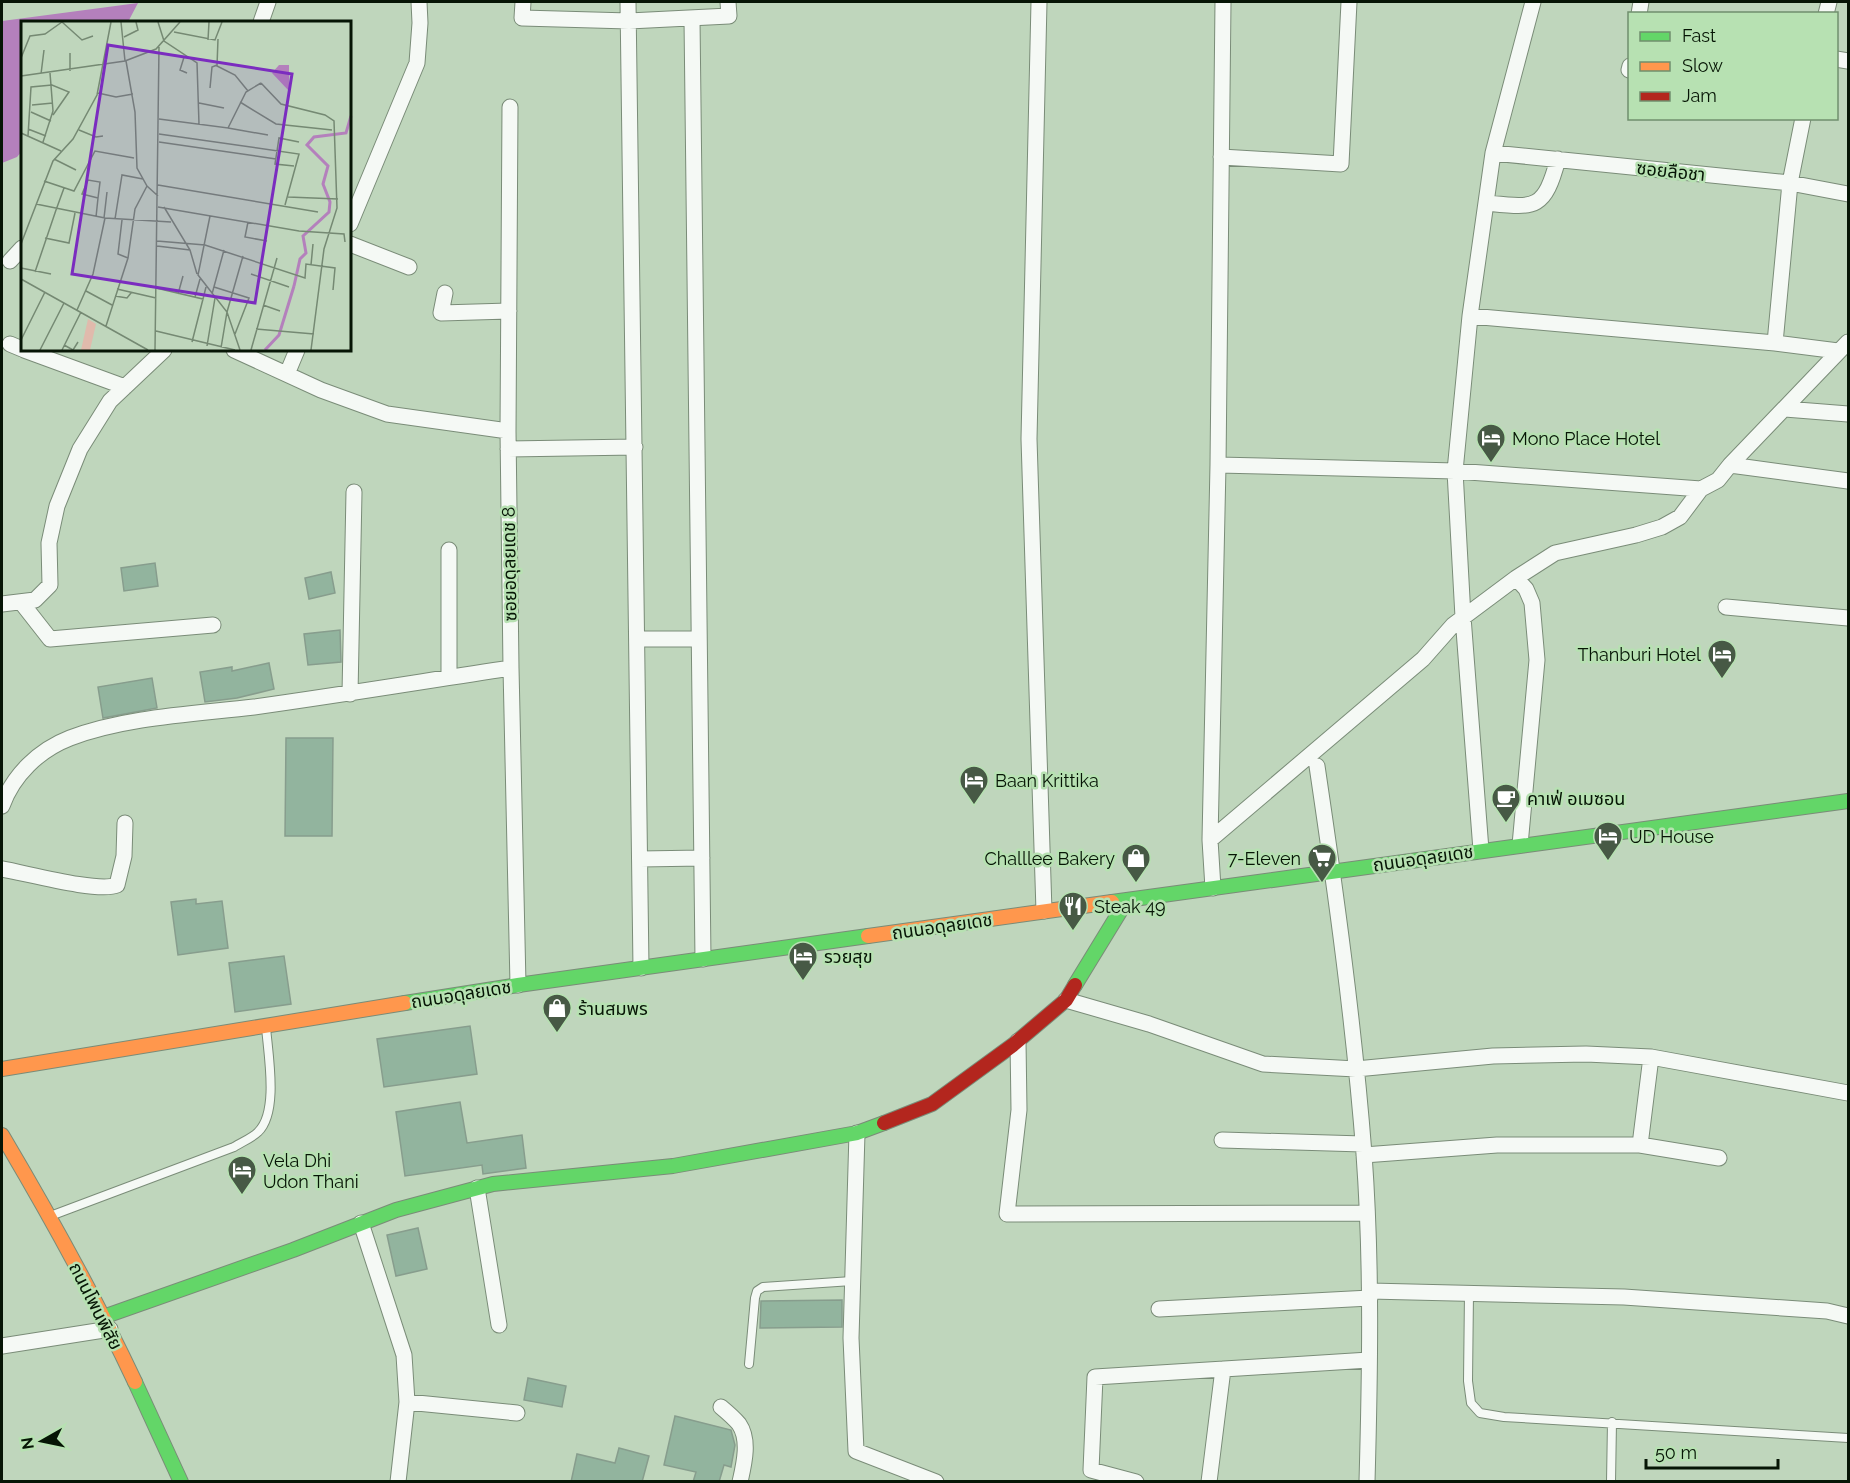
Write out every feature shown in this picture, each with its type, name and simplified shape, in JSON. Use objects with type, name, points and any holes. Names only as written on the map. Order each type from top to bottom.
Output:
[{"type":"street","points":[[261,21],[268,2]]},
{"type":"street","points":[[351,222],[417,63],[419,2]]},
{"type":"street","points":[[523,2],[522,18],[629,21],[729,16],[728,2]]},
{"type":"street","points":[[628,2],[641,968]]},
{"type":"street","points":[[1039,2],[1029,439],[1044,911]]},
{"type":"street","points":[[1213,888],[1210,840],[1218,465],[1223,2]]},
{"type":"street","points":[[1221,157],[1341,164],[1349,2]]},
{"type":"street","points":[[1481,850],[1463,617],[1455,471],[1470,316],[1493,153],[1533,2]]},
{"type":"street","points":[[692,18],[703,959]]},
{"type":"street","name":"ซอยอดุลยเดช 8","points":[[510,107],[508,449],[518,985]]},
{"type":"street","points":[[1774,343],[1790,183],[1803,120]]},
{"type":"street","name":"ซอยลือชา","points":[[1493,153],[1790,183],[1848,194]]},
{"type":"street","points":[[1486,203],[1516,206],[1541,200],[1552,182],[1558,159]]},
{"type":"street","points":[[351,244],[409,267]]},
{"type":"street","points":[[10,261],[21,249]]},
{"type":"street","points":[[445,293],[441,313],[508,311]]},
{"type":"street","points":[[1470,316],[1774,343],[1843,346]]},
{"type":"street","points":[[1210,840],[1423,659],[1453,625],[1516,579],[1555,553],[1662,527],[1680,517],[1701,489],[1718,480],[1843,346]]},
{"type":"street","points":[[30,351],[125,387]]},
{"type":"street","points":[[2,604],[35,600],[50,585],[49,543],[57,506],[80,449],[110,401],[163,351]]},
{"type":"street","points":[[236,351],[321,390],[387,414],[508,430]]},
{"type":"street","points":[[287,374],[297,351]]},
{"type":"street","points":[[1785,409],[1848,414]]},
{"type":"street","points":[[508,449],[635,447]]},
{"type":"street","points":[[1218,465],[1455,471],[1701,489]]},
{"type":"street","points":[[1730,465],[1848,481]]},
{"type":"street","points":[[350,694],[354,492]]},
{"type":"street","points":[[449,550],[449,677]]},
{"type":"street","points":[[1516,579],[1527,589],[1532,603],[1537,660],[1520,845]]},
{"type":"street","points":[[21,602],[50,639],[213,625]]},
{"type":"street","points":[[1726,607],[1848,618]]},
{"type":"street","points":[[637,639],[699,639]]},
{"type":"street","points":[[2,806],[6,793],[32,759],[69,738],[116,725],[350,694],[511,668]]},
{"type":"street","points":[[1317,766],[1333,871],[1364,1150],[1370,1294],[1367,1482]]},
{"type":"street","name":"ถนนอดุลยเดช","points":[[2,1069],[518,985],[1848,801]]},
{"type":"street","points":[[2,869],[93,886],[112,887],[117,885],[123,868],[125,823]]},
{"type":"street","points":[[640,859],[702,858]]},
{"type":"street","points":[[2,1346],[107,1323],[396,1210],[477,1188],[494,1184],[673,1166],[857,1133],[932,1104],[1018,1041],[1066,1000],[1127,900]]},
{"type":"street","points":[[1066,1000],[1149,1024],[1263,1064],[1356,1069],[1493,1056],[1586,1054],[1651,1057],[1848,1093]]},
{"type":"street","points":[[1018,1041],[1019,1110],[1007,1214],[1367,1213]]},
{"type":"street","points":[[1640,1145],[1651,1057]]},
{"type":"street","points":[[857,1133],[851,1338],[856,1451],[936,1482]]},
{"type":"street","name":"ถนนโพนพิสัย","points":[[2,1135],[50,1216],[107,1323],[181,1482]]},
{"type":"street","points":[[1222,1140],[1364,1150],[1497,1145],[1640,1145],[1719,1158]]},
{"type":"street","points":[[477,1188],[499,1324]]},
{"type":"street","points":[[361,1223],[405,1355],[407,1402],[398,1482]]},
{"type":"street","points":[[1159,1309],[1370,1294],[1469,1293],[1624,1297],[1827,1311],[1848,1316]]},
{"type":"street","points":[[1136,1482],[1091,1470],[1095,1377],[1369,1360]]},
{"type":"street","points":[[1209,1482],[1223,1369]]},
{"type":"street","points":[[407,1402],[517,1413]]},
{"type":"street","points":[[721,1407],[739,1425],[742,1433],[744,1462],[740,1482]]},
{"type":"lane","points":[[50,1216],[234,1147],[258,1132],[266,1120],[270,1105],[266,1026]]},
{"type":"lane","points":[[749,1364],[754,1298],[757,1291],[763,1287],[852,1281]]},
{"type":"lane","points":[[1469,1293],[1468,1380],[1471,1403],[1480,1413],[1504,1417],[1848,1437]]},
{"type":"lane","points":[[1611,1482],[1612,1422]]},
{"type":"shaded area","points":[[138,3],[129,21],[21,21],[21,152],[17,157],[2,163],[2,21]]},
{"type":"building","points":[[155,563],[158,586],[124,591],[121,568]]},
{"type":"building","points":[[331,572],[335,593],[309,599],[305,578]]},
{"type":"building","points":[[340,630],[341,662],[308,665],[304,634]]},
{"type":"building","points":[[269,663],[274,689],[237,698],[205,702],[200,672],[232,667],[232,671]]},
{"type":"building","points":[[152,678],[157,708],[103,718],[98,687]]},
{"type":"building","points":[[286,738],[333,738],[332,836],[285,836]]},
{"type":"building","points":[[196,899],[196,904],[222,901],[228,948],[178,955],[171,902]]},
{"type":"building","points":[[284,956],[291,1004],[235,1012],[229,963]]},
{"type":"building","points":[[470,1026],[477,1074],[384,1087],[377,1039]]},
{"type":"building","points":[[460,1102],[467,1143],[522,1135],[526,1168],[483,1174],[482,1165],[405,1176],[396,1112]]},
{"type":"building","points":[[418,1228],[427,1269],[396,1276],[387,1235]]},
{"type":"building","points":[[842,1300],[842,1327],[760,1328],[761,1301]]},
{"type":"building","points":[[528,1378],[566,1386],[562,1407],[524,1400]]},
{"type":"building","points":[[675,1416],[731,1430],[735,1445],[731,1467],[724,1465],[719,1482],[693,1482],[696,1472],[664,1465]]},
{"type":"building","points":[[619,1448],[649,1456],[642,1482],[571,1482],[577,1454],[615,1463]]},
{"type":"traffic: fast","points":[[1112,902],[1848,801]]},
{"type":"traffic: fast","points":[[1075,985],[1127,900]]},
{"type":"traffic: fast","points":[[405,1003],[868,936]]},
{"type":"traffic: fast","points":[[103,1317],[293,1250],[396,1210],[493,1184],[673,1166],[857,1133],[884,1123]]},
{"type":"traffic: fast","points":[[135,1382],[181,1482]]},
{"type":"traffic: slow","points":[[868,936],[1112,902]]},
{"type":"traffic: slow","points":[[2,1069],[405,1003]]},
{"type":"traffic: slow","points":[[2,1135],[72,1257],[135,1382]]},
{"type":"traffic: jam","points":[[884,1123],[932,1104],[1013,1045],[1066,1000],[1075,985]]},
{"type":"place","name":"Mono Place Hotel","points":[[1491,464]]},
{"type":"place","name":"Thanburi Hotel","points":[[1722,680]]},
{"type":"place","name":"Baan Krittika","points":[[974,806]]},
{"type":"place","name":"คาเฟ่ อเมซอน","points":[[1506,824]]},
{"type":"place","name":"UD House","points":[[1608,862]]},
{"type":"place","name":"Challlee Bakery","points":[[1136,884]]},
{"type":"place","name":"7-Eleven","points":[[1322,884]]},
{"type":"place","name":"Steak 49","points":[[1073,932]]},
{"type":"place","name":"รวยสุข","points":[[803,982]]},
{"type":"place","name":"ร้านสมพร","points":[[557,1034]]},
{"type":"place","name":"Vela Dhi Udon Thani","points":[[242,1196]]}]
